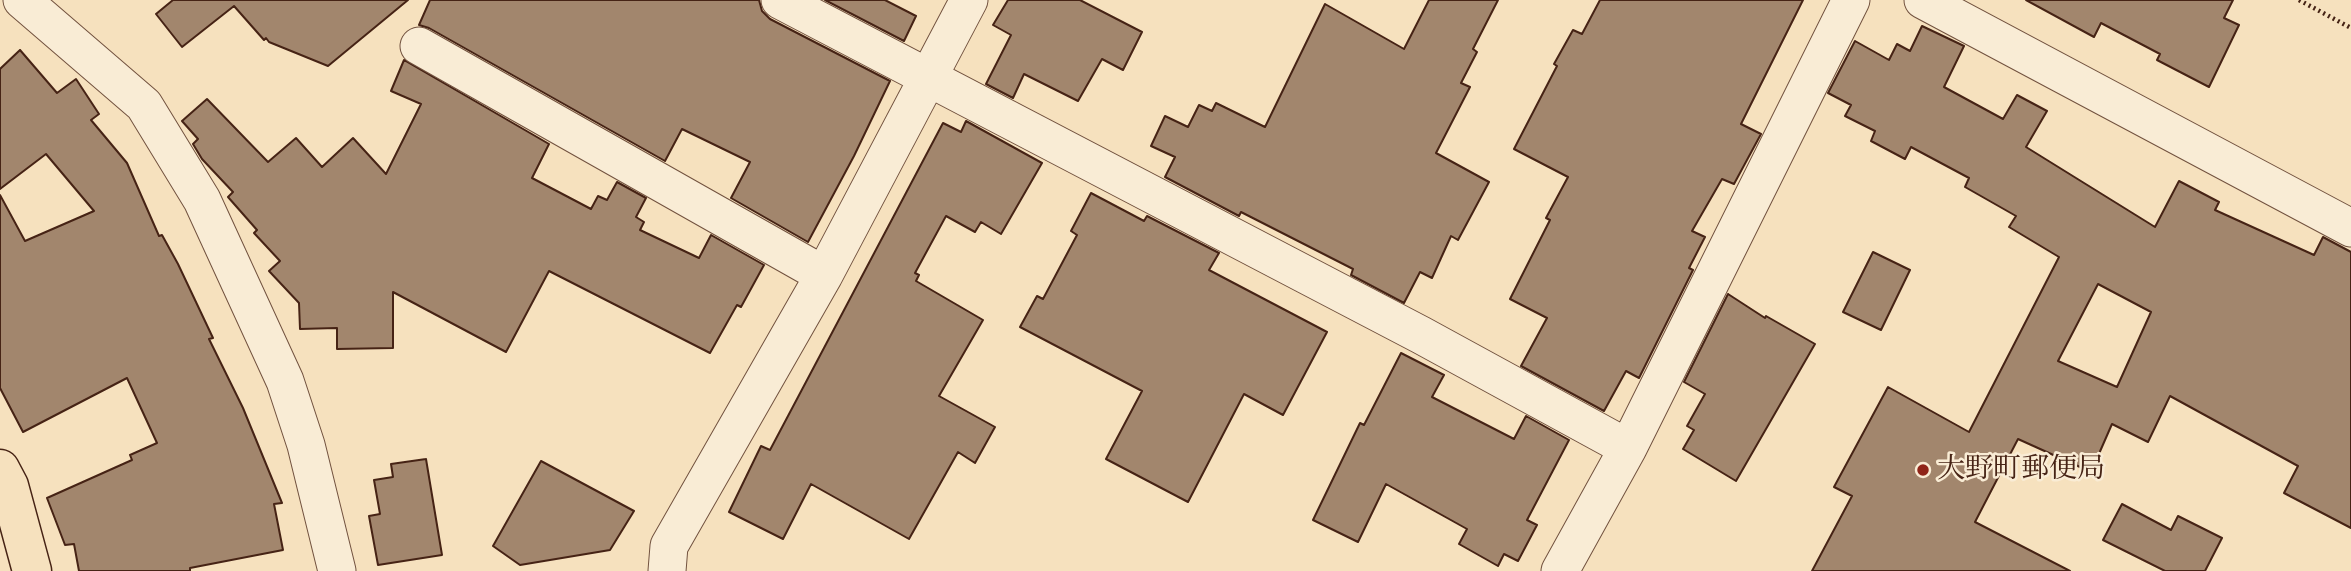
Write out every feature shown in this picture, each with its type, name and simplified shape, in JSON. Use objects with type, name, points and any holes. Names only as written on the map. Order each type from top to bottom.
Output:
[{"type":"main road","points":[[0,469],[9,486],[32,571]]},
{"type":"street","points":[[22,0],[144,105],[202,200],[285,381],[306,445],[337,571]]},
{"type":"street","points":[[780,0],[1433,342],[1628,448]]},
{"type":"street","points":[[667,571],[668,547],[824,275],[968,0]]},
{"type":"street","points":[[1560,571],[1628,448],[1851,0]]},
{"type":"street","points":[[1923,0],[2351,228]]},
{"type":"street","points":[[419,46],[824,275]]},
{"type":"path","points":[[2299,0],[2351,28]]},
{"type":"building","points":[[173,0],[408,0],[328,66],[269,42],[266,38],[264,40],[234,6],[182,47],[156,14]]},
{"type":"building","points":[[430,0],[759,0],[762,11],[770,19],[890,81],[808,242],[731,198],[750,162],[682,129],[665,161],[429,28],[419,25]]},
{"type":"building","points":[[825,0],[885,0],[916,16],[904,41]]},
{"type":"building","points":[[1008,0],[1080,0],[1142,32],[1123,70],[1102,59],[1078,101],[1024,74],[1013,98],[986,84],[1011,35],[993,25]]},
{"type":"building","points":[[1429,0],[1498,0],[1473,49],[1477,52],[1461,83],[1470,87],[1436,153],[1489,182],[1458,240],[1451,236],[1432,278],[1420,272],[1404,303],[1351,275],[1353,269],[1241,212],[1239,216],[1165,177],[1175,157],[1151,146],[1165,116],[1188,127],[1199,105],[1212,111],[1216,103],[1265,127],[1325,4],[1404,49]]},
{"type":"building","points":[[1600,0],[1803,0],[1741,124],[1761,134],[1734,184],[1722,179],[1692,231],[1705,237],[1689,268],[1693,270],[1639,378],[1626,371],[1604,411],[1521,366],[1547,318],[1510,299],[1550,220],[1546,218],[1568,177],[1514,149],[1573,30],[1582,34]]},
{"type":"building","points":[[2026,0],[2233,0],[2224,18],[2239,25],[2209,87],[2157,60],[2160,54],[2101,23],[2094,37]]},
{"type":"building","points":[[1922,26],[1964,46],[1944,87],[2003,119],[2017,95],[2047,111],[2026,147],[2155,227],[2179,181],[2219,202],[2215,210],[2314,255],[2323,237],[2351,252],[2351,528],[2284,493],[2298,466],[2170,396],[2148,442],[2112,424],[2091,472],[2018,439],[1975,522],[2070,571],[1812,571],[1852,496],[1834,487],[1888,387],[1969,432],[2059,257],[2009,227],[2016,216],[1965,187],[1969,178],[1911,147],[1905,159],[1871,141],[1875,131],[1845,116],[1851,105],[1828,93],[1855,41],[1889,60],[1897,44],[1910,51]],"holes":[[[2098,284],[2151,312],[2117,387],[2058,361]]]},
{"type":"building","points":[[20,50],[57,93],[76,79],[99,114],[91,120],[127,163],[159,236],[162,235],[178,264],[213,338],[209,339],[243,408],[282,503],[274,504],[283,550],[190,568],[190,571],[79,571],[74,544],[65,545],[47,498],[132,460],[130,455],[157,443],[127,378],[23,432],[0,388],[0,195],[25,241],[94,211],[46,154],[0,189],[0,69]]},
{"type":"building","points":[[404,60],[549,144],[532,178],[591,209],[598,196],[607,200],[617,182],[646,198],[636,217],[644,222],[640,230],[699,258],[711,235],[764,265],[741,307],[737,305],[710,353],[549,271],[506,352],[393,292],[393,348],[337,349],[337,328],[300,329],[299,303],[269,271],[280,261],[254,233],[257,230],[228,197],[233,192],[202,159],[193,144],[198,139],[182,121],[207,99],[268,162],[296,138],[322,167],[353,138],[386,174],[421,104],[391,91]]},
{"type":"building","points":[[966,121],[1042,163],[1001,234],[981,222],[975,232],[946,216],[915,273],[919,275],[916,281],[983,320],[939,396],[995,427],[975,463],[958,452],[909,539],[811,484],[783,539],[729,512],[761,446],[770,450],[943,123],[961,132]]},
{"type":"building","points":[[1091,193],[1144,221],[1147,216],[1219,253],[1209,270],[1327,332],[1283,415],[1244,394],[1188,502],[1106,459],[1142,391],[1020,327],[1037,296],[1043,299],[1077,235],[1071,231]]},
{"type":"building","points":[[1873,252],[1910,270],[1881,330],[1843,312]]},
{"type":"building","points":[[1728,294],[1765,318],[1766,316],[1815,344],[1736,481],[1683,449],[1694,430],[1687,426],[1705,394],[1684,382]]},
{"type":"building","points":[[1401,353],[1444,375],[1432,397],[1514,439],[1526,416],[1569,440],[1527,520],[1537,525],[1518,561],[1504,554],[1498,566],[1459,544],[1467,529],[1386,484],[1358,542],[1313,520],[1360,423],[1364,425]]},
{"type":"building","points":[[426,459],[442,555],[378,565],[369,516],[380,514],[374,480],[393,477],[391,464]]},
{"type":"building","points":[[541,461],[634,511],[610,550],[520,565],[493,546]]},
{"type":"building","points":[[2122,504],[2171,530],[2178,516],[2222,538],[2205,571],[2165,571],[2103,540]]},
{"type":"place","name":"大野町郵便局","points":[[1923,470]]}]
